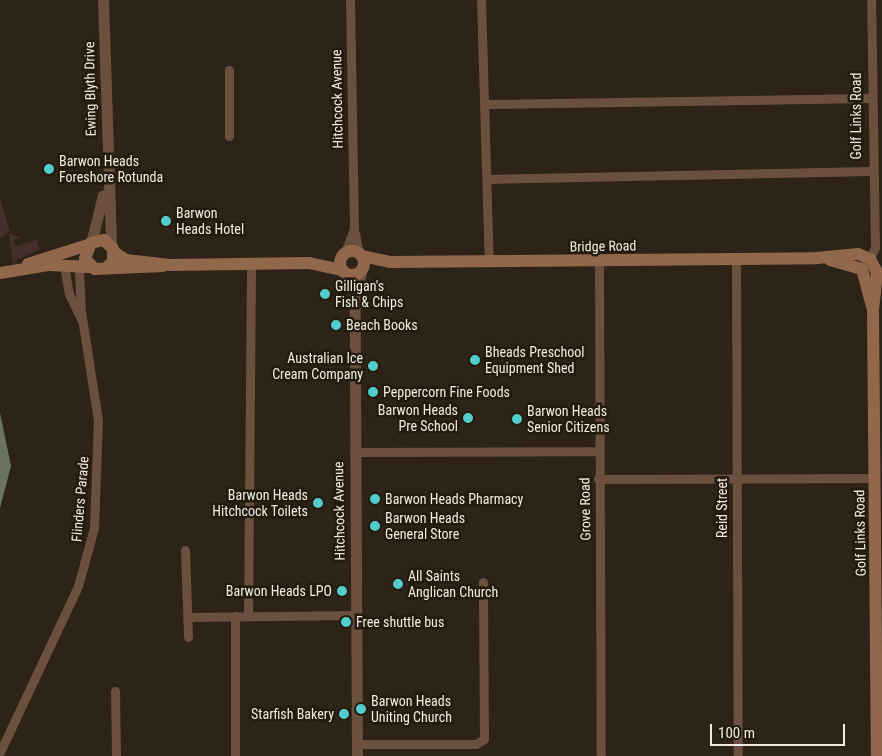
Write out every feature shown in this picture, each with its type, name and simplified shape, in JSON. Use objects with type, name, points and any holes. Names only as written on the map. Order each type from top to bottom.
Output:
[{"type":"main road","points":[[0,273],[104,240],[126,260],[218,268],[252,263],[309,263],[344,254],[344,272],[309,263]]},
{"type":"main road","points":[[88,266],[84,254],[89,244]]},
{"type":"main road","points":[[64,264],[75,248]]},
{"type":"main road","points":[[106,268],[113,249]]},
{"type":"main road","name":"Bridge Road","points":[[344,254],[360,255],[390,262],[817,258],[864,260]]},
{"type":"main road","points":[[360,255],[362,271]]},
{"type":"main road","name":"Golf Links Road","points":[[864,260],[873,310],[878,455],[874,478],[879,626],[879,742],[877,756]]},
{"type":"main road","name":"Bridge Road","points":[[344,272],[362,271],[390,262]]},
{"type":"main road","points":[[17,269],[64,264],[135,271],[170,265]]},
{"type":"street","name":"Ewing Blyth Drive","points":[[103,0],[106,178],[104,206],[113,249]]},
{"type":"street","name":"Hitchcock Avenue","points":[[350,0],[354,228],[360,255]]},
{"type":"street","points":[[481,0],[486,104],[489,262]]},
{"type":"street","name":"Golf Links Road","points":[[864,260],[872,231],[871,0]]},
{"type":"street","points":[[229,70],[229,136]]},
{"type":"street","points":[[486,104],[871,98]]},
{"type":"street","points":[[487,179],[871,171]]},
{"type":"street","name":"Ewing Blyth Drive","points":[[89,244],[104,206]]},
{"type":"street","name":"Hitchcock Avenue","points":[[344,254],[354,228]]},
{"type":"street","name":"Reid Street","points":[[736,259],[738,756]]},
{"type":"street","name":"Grove Road","points":[[599,261],[598,479],[601,756]]},
{"type":"street","points":[[248,616],[252,263]]},
{"type":"street","name":"Flinders Parade","points":[[64,264],[69,294],[83,321]]},
{"type":"street","name":"Flinders Parade","points":[[0,752],[78,586],[94,528],[98,400],[83,321],[79,272],[88,266]]},
{"type":"street","name":"Hitchcock Avenue","points":[[357,750],[354,452],[355,295],[362,271]]},
{"type":"street","name":"Hitchcock Avenue","points":[[344,272],[355,295]]},
{"type":"street","points":[[354,452],[598,451]]},
{"type":"street","points":[[598,479],[874,478]]},
{"type":"street","points":[[185,550],[188,637]]},
{"type":"street","points":[[357,750],[476,744],[484,739],[483,582]]},
{"type":"street","points":[[188,617],[355,615]]},
{"type":"street","points":[[235,616],[235,756]]},
{"type":"street","points":[[115,691],[116,756]]},
{"type":"shaded area","points":[[0,198],[10,231],[0,238]]},
{"type":"shaded area","points":[[9,233],[21,238],[13,240],[15,246],[37,240],[40,249],[15,261],[18,273],[14,274]]},
{"type":"shaded area","points":[[0,413],[11,466],[0,508]]},
{"type":"place","name":"Barwon Heads Foreshore Rotunda","points":[[49,169]]},
{"type":"place","name":"Barwon Heads Hotel","points":[[166,221]]},
{"type":"place","name":"Gilligan's Fish & Chips","points":[[325,294]]},
{"type":"place","name":"Beach Books","points":[[336,325]]},
{"type":"place","name":"Bheads Preschool Equipment Shed","points":[[475,360]]},
{"type":"place","name":"Australian Ice Cream Company","points":[[373,366]]},
{"type":"place","name":"Peppercorn Fine Foods","points":[[373,392]]},
{"type":"place","name":"Barwon Heads Pre School","points":[[468,418]]},
{"type":"place","name":"Barwon Heads Senior Citizens","points":[[517,419]]},
{"type":"place","name":"Barwon Heads Pharmacy","points":[[375,499]]},
{"type":"place","name":"Barwon Heads Hitchcock Toilets","points":[[318,503]]},
{"type":"place","name":"Barwon Heads General Store","points":[[375,526]]},
{"type":"place","name":"All Saints Anglican Church","points":[[398,584]]},
{"type":"place","name":"Barwon Heads LPO","points":[[342,591]]},
{"type":"place","name":"Free shuttle bus","points":[[346,622]]},
{"type":"place","name":"Barwon Heads Uniting Church","points":[[361,709]]},
{"type":"place","name":"Starfish Bakery","points":[[344,714]]}]
